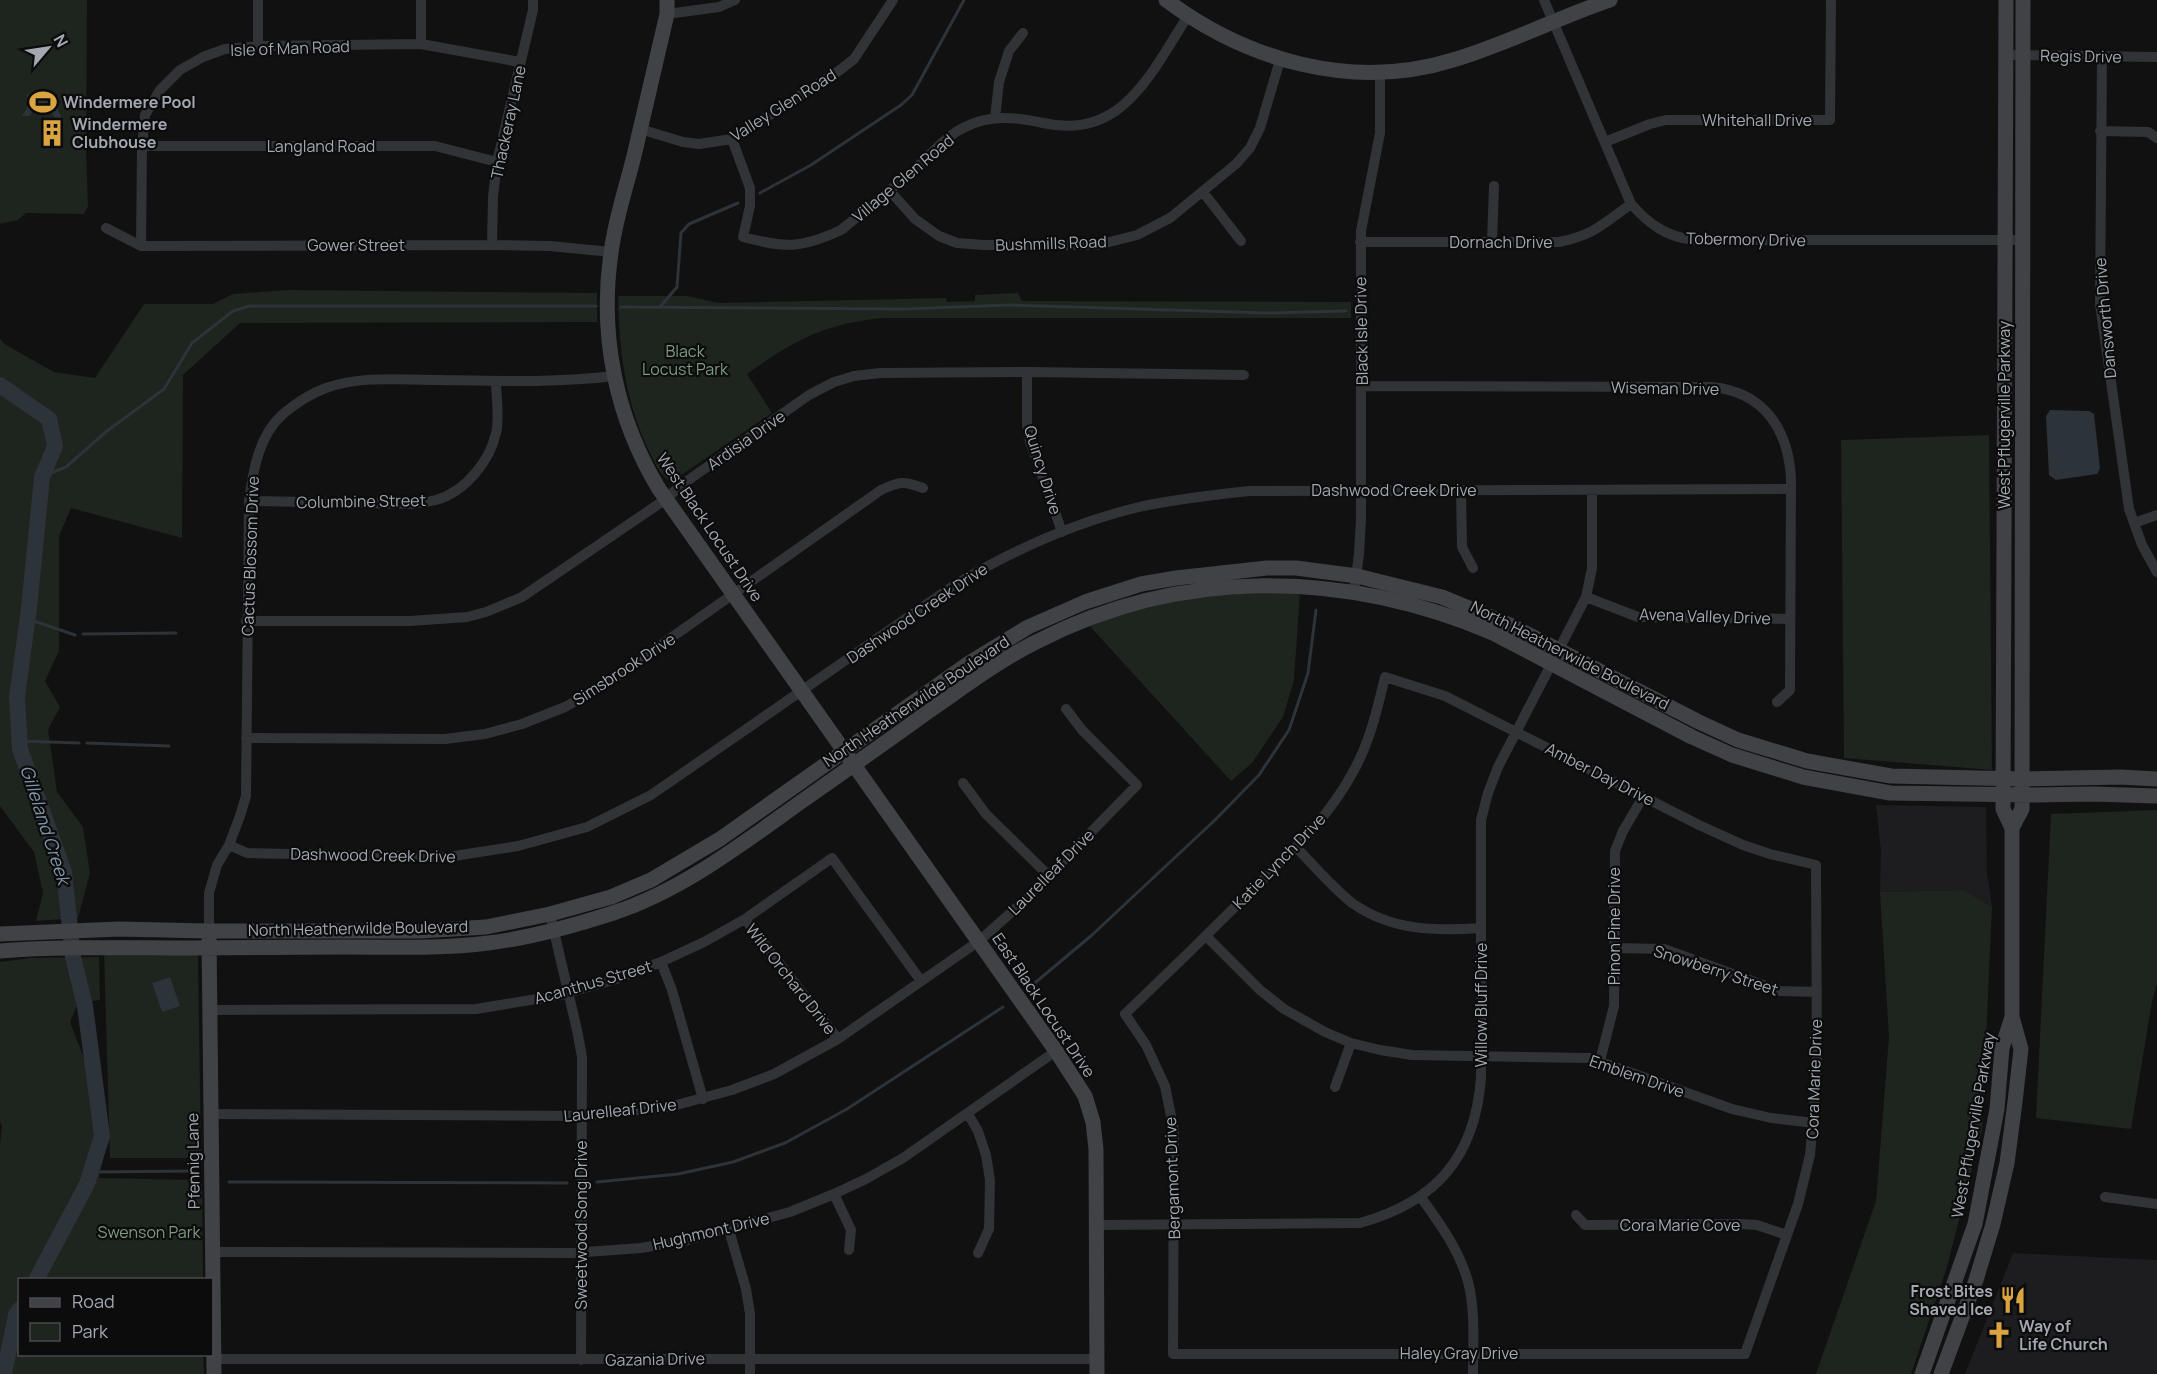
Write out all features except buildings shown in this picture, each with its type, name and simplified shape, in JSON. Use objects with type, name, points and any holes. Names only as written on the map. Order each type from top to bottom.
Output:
[{"type":"main road","points":[[1166,0],[1224,38],[1280,60],[1329,70],[1380,72],[1413,69],[1451,61],[1490,48],[1552,21],[1610,0]]},
{"type":"main road","name":"West Pflugerville Parkway","points":[[1941,1374],[1976,1280],[1993,1224],[2007,1163],[2021,1049],[2012,1017],[2012,828],[2003,809],[2006,0]]},
{"type":"main road","name":"West Pflugerville Parkway","points":[[2012,828],[2022,808],[2023,0]]},
{"type":"main road","name":"West Black Locust Drive","points":[[667,7],[611,252],[608,297],[614,376],[625,418],[643,462],[733,595],[850,758]]},
{"type":"main road","points":[[2005,454],[2022,454]]},
{"type":"main road","name":"North Heatherwilde Boulevard","points":[[0,951],[120,946],[420,947],[488,943],[554,930],[616,912],[658,895],[729,853],[966,665],[1028,627],[1085,602],[1141,585],[1213,573],[1267,568],[1296,568],[1357,576],[1443,597],[1503,622],[1738,740],[1807,761],[1908,777],[2157,779]]},
{"type":"main road","name":"North Heatherwilde Boulevard","points":[[0,934],[119,929],[420,931],[486,927],[550,914],[611,897],[651,880],[1036,642],[1090,618],[1145,600],[1268,584],[1354,592],[1465,621],[1493,633],[1692,737],[1732,755],[1803,777],[1890,793],[2157,796]]},
{"type":"main road","name":"East Black Locust Drive","points":[[850,758],[1056,1051],[1085,1096],[1093,1122],[1096,1149],[1097,1366]]},
{"type":"main road","points":[[1890,793],[1891,787],[1908,777]]},
{"type":"main road","name":"Pfennig Lane","points":[[209,931],[212,1278]]},
{"type":"main road","name":"West Pflugerville Parkway","points":[[1922,1374],[1975,1224],[1997,1108],[2002,1048],[2012,1017]]},
{"type":"main road","name":"Pfennig Lane","points":[[213,1310],[214,1367]]},
{"type":"street","points":[[258,0],[258,46]]},
{"type":"street","points":[[421,0],[421,44]]},
{"type":"street","name":"Thackeray Lane","points":[[492,245],[493,197],[497,162],[533,10],[532,0]]},
{"type":"street","points":[[667,7],[719,7],[735,0]]},
{"type":"street","name":"Valley Glen Road","points":[[640,129],[683,142],[699,144],[732,139],[854,59],[893,0]]},
{"type":"street","name":"Tobermory Drive","points":[[1544,0],[1631,204],[1645,220],[1666,233],[1694,240],[2023,240]]},
{"type":"street","name":"Whitehall Drive","points":[[1605,142],[1666,120],[1830,120],[1831,0]]},
{"type":"street","name":"Village Glen Road","points":[[732,139],[750,188],[750,206],[742,237],[772,244],[801,245],[841,230],[963,128],[995,118],[1020,118],[1056,126],[1075,126],[1090,124],[1108,117],[1124,106],[1139,91],[1188,16]]},
{"type":"street","points":[[995,118],[999,82],[1009,51],[1023,33]]},
{"type":"street","name":"Isle of Man Road","points":[[141,246],[142,146],[145,115],[160,90],[180,69],[203,57],[225,50],[258,46],[421,44],[520,62]]},
{"type":"street","name":"Regis Drive","points":[[2006,55],[2157,57]]},
{"type":"street","name":"Dansworth Drive","points":[[2102,56],[2100,304],[2121,466],[2129,509],[2142,545],[2157,572]]},
{"type":"street","name":"Bushmills Road","points":[[890,191],[915,219],[939,236],[957,243],[1098,245],[1137,235],[1170,218],[1236,164],[1250,148],[1260,129],[1280,60]]},
{"type":"street","name":"Black Isle Drive","points":[[1354,592],[1357,576],[1361,490],[1360,242],[1364,206],[1380,133],[1380,72]]},
{"type":"street","points":[[2100,131],[2148,132],[2157,138]]},
{"type":"street","name":"Langland Road","points":[[142,146],[435,146],[497,162]]},
{"type":"street","points":[[1492,242],[1494,186]]},
{"type":"street","points":[[1203,192],[1241,241]]},
{"type":"street","name":"Dornach Drive","points":[[1360,242],[1559,242],[1581,237],[1599,228],[1631,204]]},
{"type":"street","name":"Gower Street","points":[[106,228],[141,246],[492,245],[550,246],[611,252]]},
{"type":"street","name":"Ardisia Drive","points":[[246,621],[410,621],[467,617],[506,605],[529,592],[666,499],[680,486],[800,401],[834,382],[854,376],[880,373],[1027,372],[1244,375]]},
{"type":"street","name":"Quincy Drive","points":[[1027,372],[1027,425],[1030,441],[1062,532]]},
{"type":"street","name":"Cactus Blossom Drive","points":[[209,931],[209,893],[217,865],[229,845],[246,796],[249,501],[254,466],[265,439],[282,415],[326,388],[367,379],[572,381],[614,376]]},
{"type":"street","name":"Columbine Street","points":[[249,501],[413,504],[438,499],[462,486],[478,470],[488,452],[496,432],[496,381]]},
{"type":"street","name":"Wiseman Drive","points":[[1362,386],[1726,388],[1753,401],[1776,425],[1788,453],[1791,489],[1790,690],[1777,702]]},
{"type":"street","name":"Simsbrook Drive","points":[[246,738],[445,739],[485,734],[522,724],[565,707],[604,685],[880,490],[897,482],[907,482],[923,488]]},
{"type":"street","name":"Dashwood Creek Drive","points":[[229,845],[247,853],[448,857],[482,853],[587,827],[651,795],[953,586],[994,562],[1062,532],[1138,508],[1196,496],[1249,491],[1791,489]]},
{"type":"street","points":[[1461,490],[1462,548],[1473,568]]},
{"type":"street","name":"Willow Bluff Drive","points":[[1097,1225],[1360,1223],[1395,1210],[1420,1196],[1447,1173],[1472,1129],[1479,1104],[1482,1056],[1481,820],[1498,767],[1586,597],[1592,568],[1592,490]]},
{"type":"street","points":[[2134,523],[2157,515]]},
{"type":"street","name":"Avena Valley Drive","points":[[1586,597],[1638,617],[1790,619]]},
{"type":"street","name":"Amber Day Drive","points":[[1385,677],[1446,696],[1699,825],[1770,854],[1816,865]]},
{"type":"street","name":"Katie Lynch Drive","points":[[1125,1014],[1296,848],[1326,814],[1354,772],[1373,726],[1385,677]]},
{"type":"street","name":"Laurelleaf Drive","points":[[210,1114],[581,1116],[660,1109],[703,1099],[774,1074],[838,1039],[979,941],[1023,902],[1137,785],[1082,730],[1066,709]]},
{"type":"street","points":[[963,783],[986,814],[1049,876]]},
{"type":"street","name":"Pinon Pine Drive","points":[[1600,1061],[1614,1006],[1615,850],[1643,796]]},
{"type":"street","points":[[1296,848],[1352,903],[1398,925],[1423,930],[1481,928]]},
{"type":"street","name":"Acanthus Street","points":[[209,1010],[476,1009],[569,993],[661,962],[745,920],[832,858],[921,981]]},
{"type":"street","name":"Cora Marie Drive","points":[[1746,1354],[1803,1189],[1814,1123],[1817,1076],[1816,865]]},
{"type":"street","name":"Sweetwood Song Drive","points":[[550,914],[582,1057],[581,1360]]},
{"type":"street","name":"Wild Orchard Drive","points":[[745,920],[838,1039]]},
{"type":"street","name":"Emblem Drive","points":[[1206,936],[1278,1005],[1325,1032],[1351,1043],[1412,1055],[1562,1056],[1600,1061],[1732,1109],[1771,1118],[1814,1123]]},
{"type":"street","name":"Snowberry Street","points":[[1614,948],[1664,949],[1780,992],[1817,992]]},
{"type":"street","points":[[661,962],[672,990],[703,1099]]},
{"type":"street","name":"Bergamont Drive","points":[[1125,1014],[1146,1045],[1165,1086],[1174,1131],[1173,1354]]},
{"type":"street","points":[[1335,1087],[1351,1043]]},
{"type":"street","name":"Hughmont Drive","points":[[212,1252],[580,1253],[641,1248],[688,1240],[790,1212],[834,1194],[903,1158],[1056,1051]]},
{"type":"street","points":[[968,1114],[978,1131],[987,1155],[990,1180],[989,1229],[978,1253]]},
{"type":"street","points":[[834,1194],[851,1230],[849,1250]]},
{"type":"street","points":[[1420,1196],[1449,1238],[1465,1274],[1472,1312],[1473,1374]]},
{"type":"street","points":[[2105,1197],[2157,1204]]},
{"type":"street","name":"Cora Marie Cove","points":[[1576,1215],[1585,1225],[1740,1224],[1756,1225],[1787,1235]]},
{"type":"street","points":[[729,1230],[746,1289],[750,1314],[750,1374]]},
{"type":"street","name":"Haley Gray Drive","points":[[1173,1354],[1746,1354]]},
{"type":"street","name":"Gazania Drive","points":[[214,1367],[750,1358],[1097,1366]]},
{"type":"shaded area","name":"Windermere Pool","points":[[27,94],[59,96],[58,110],[62,118],[55,118],[50,110],[35,109],[29,116],[22,116],[27,108]]},
{"type":"shaded area","points":[[2050,410],[2089,411],[2094,414],[2100,468],[2097,474],[2056,480],[2049,475],[2046,416]]},
{"type":"shaded area","points":[[1876,805],[1986,807],[1987,872],[1992,907],[1964,890],[1880,892],[1881,851]]},
{"type":"shaded area","points":[[170,977],[180,1006],[162,1012],[152,983]]},
{"type":"shaded area","points":[[2013,1253],[2157,1260],[2157,1374],[1965,1374]]},
{"type":"green space","points":[[0,0],[87,0],[88,206],[84,214],[26,213],[18,220],[0,224]]},
{"type":"green space","points":[[289,290],[597,293],[597,322],[240,323],[183,375],[182,538],[71,508],[59,536],[59,651],[45,681],[60,707],[48,730],[57,792],[83,827],[90,873],[78,918],[36,921],[43,893],[34,852],[0,806],[0,339],[6,345],[54,372],[95,378],[144,304],[213,304],[233,294]]},
{"type":"green space","name":"Black Locust Park","points":[[1018,293],[1022,301],[1351,302],[1351,318],[883,318],[862,321],[843,324],[810,336],[747,374],[772,413],[671,482],[660,472],[640,430],[625,374],[618,296],[687,296],[719,303],[946,298],[947,302],[975,301],[975,295]]},
{"type":"green space","points":[[1989,435],[1992,770],[1844,758],[1841,440]]},
{"type":"green space","points":[[1300,592],[1294,680],[1283,717],[1252,763],[1231,781],[1088,624],[1202,595]]},
{"type":"green space","points":[[2157,810],[2157,984],[2152,1001],[2131,1129],[2036,1118],[2051,814]]},
{"type":"green space","points":[[1964,890],[1992,907],[1982,1129],[1947,1267],[1911,1374],[1816,1374],[1876,1201],[1889,1037],[1880,892]]},
{"type":"green space","points":[[104,952],[197,954],[198,956],[201,1158],[110,1158]]},
{"type":"green space","name":"Swenson Park","points":[[99,957],[100,1000],[78,1003],[70,1022],[100,1100],[105,1148],[99,1178],[196,1180],[196,1184],[202,1184],[203,1278],[18,1278],[18,1356],[203,1356],[204,1374],[0,1374],[0,1145],[2,1126],[0,1121],[0,962],[31,958]]},
{"type":"waterway","points":[[760,193],[811,165],[901,105],[912,95],[964,0]]},
{"type":"waterway","points":[[660,307],[677,287],[681,233],[689,224],[738,203]]},
{"type":"waterway","points":[[621,307],[905,309],[1008,305],[1267,313],[1346,311]]},
{"type":"waterway","points":[[42,477],[66,467],[107,431],[164,389],[192,343],[233,311],[249,306],[596,306]]},
{"type":"waterway","name":"Gilleland Creek","points":[[0,385],[49,419],[55,446],[42,477],[29,608],[17,697],[20,749],[64,872],[73,957],[85,1006],[102,1136],[87,1184],[37,1278]]},
{"type":"waterway","points":[[1030,987],[1092,935],[1215,820],[1259,775],[1289,730],[1308,673],[1316,610]]},
{"type":"waterway","points":[[28,619],[75,635]]},
{"type":"waterway","points":[[83,634],[176,633]]},
{"type":"waterway","points":[[19,741],[79,743]]},
{"type":"waterway","points":[[87,743],[169,746]]},
{"type":"waterway","points":[[597,1182],[678,1174],[733,1162],[785,1143],[847,1109],[1003,1007]]},
{"type":"waterway","points":[[91,1172],[194,1171]]},
{"type":"waterway","points":[[229,1182],[567,1183]]},
{"type":"waterway","name":"Gilleland Creek","points":[[4,1374],[18,1312]]},
{"type":"place","name":"Windermere Pool","points":[[43,102]]},
{"type":"place","name":"Windermere Clubhouse","points":[[52,133]]},
{"type":"place","name":"Frost Bites Shaved Ice","points":[[2013,1300]]},
{"type":"place","name":"Way of Life Church","points":[[1999,1335]]}]
